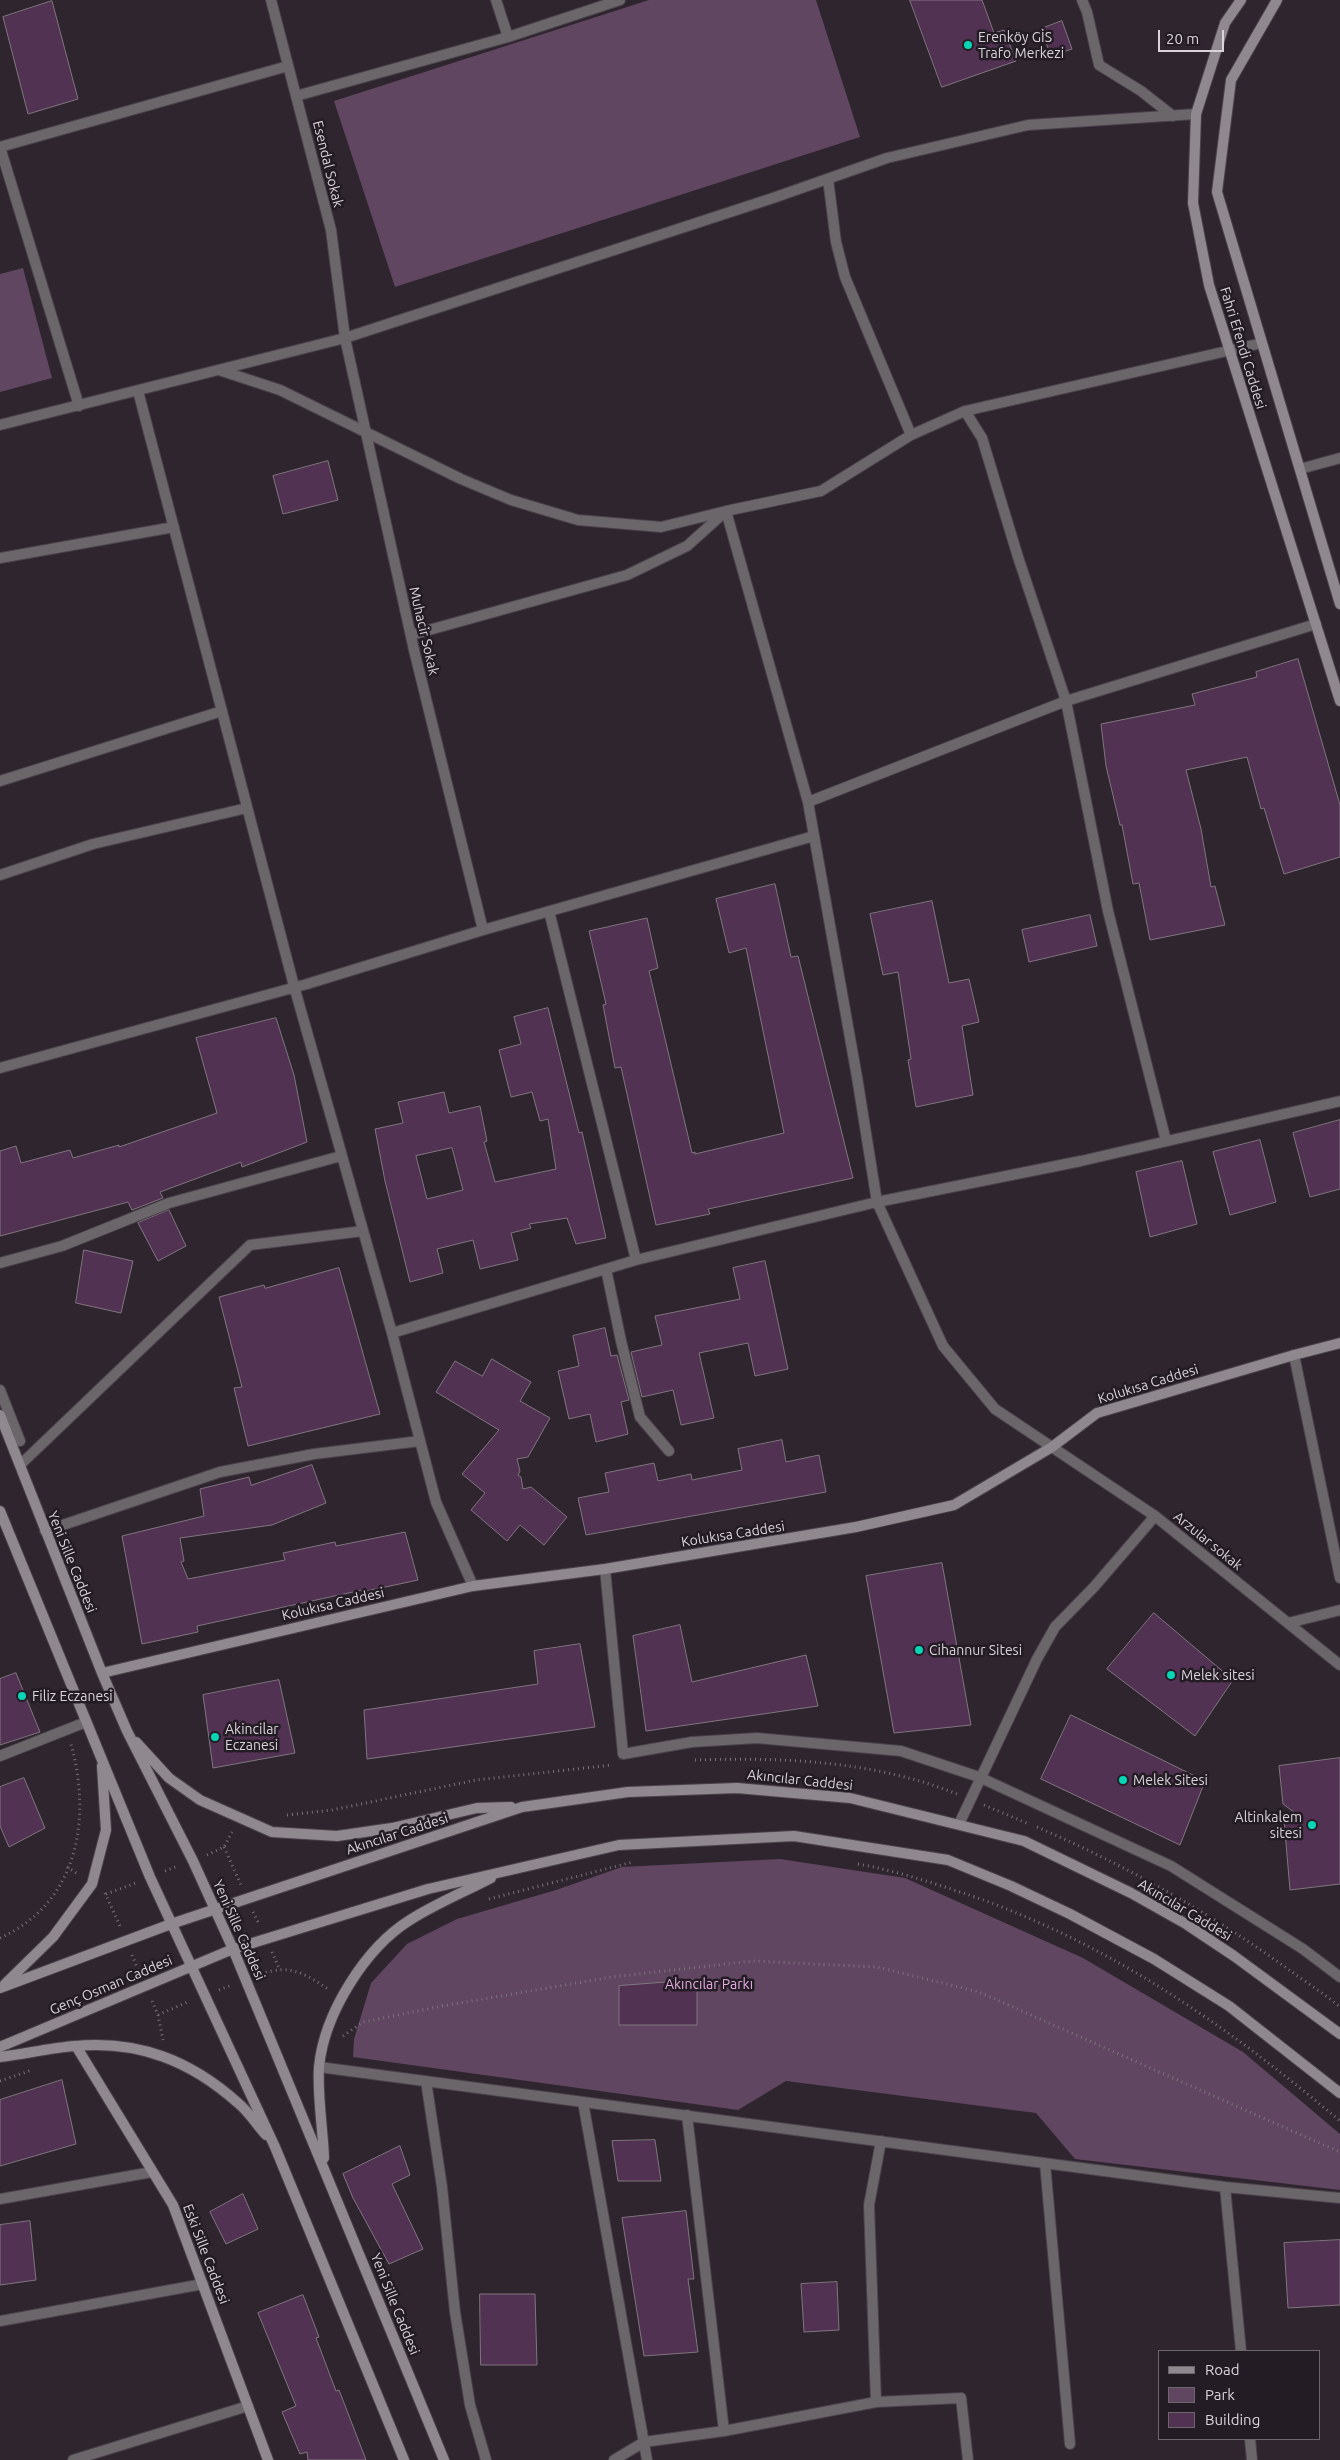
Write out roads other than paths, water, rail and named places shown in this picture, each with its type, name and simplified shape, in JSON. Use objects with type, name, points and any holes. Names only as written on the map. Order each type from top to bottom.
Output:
[{"type":"main road","name":"Fahri Efendi Caddesi","points":[[1241,0],[1225,23],[1196,114],[1193,203],[1209,285],[1340,701]]},
{"type":"main road","name":"Fahri Efendi Caddesi","points":[[1277,0],[1232,80],[1218,192],[1340,604]]},
{"type":"main road","name":"Kolukısa Caddesi","points":[[102,1673],[473,1586],[605,1568],[856,1527],[954,1505],[1052,1447],[1097,1413],[1294,1354],[1340,1343]]},
{"type":"main road","name":"Yeni Sille Caddesi","points":[[0,1415],[126,1730],[233,1949],[444,2460]]},
{"type":"main road","points":[[0,1511],[171,1924],[275,2147],[404,2460]]},
{"type":"main road","points":[[126,1730],[169,1778],[200,1800],[272,1832],[337,1836],[392,1828],[478,1808],[522,1807]]},
{"type":"main road","points":[[1,1987],[53,1938],[92,1884],[106,1830],[101,1758]]},
{"type":"main road","name":"Akıncılar Caddesi","points":[[215,1910],[522,1807],[628,1792],[737,1788],[850,1798],[1024,1841],[1131,1893],[1186,1924],[1234,1956],[1340,2034]]},
{"type":"main road","points":[[233,1949],[428,1889],[619,1845],[794,1836],[948,1860],[1070,1914],[1154,1959],[1229,2006],[1340,2093]]},
{"type":"main road","points":[[324,2167],[319,2067],[328,2031],[340,1997],[371,1954],[409,1920],[507,1870]]},
{"type":"main road","points":[[1,1987],[171,1924],[215,1910]]},
{"type":"main road","name":"Genç Osman Caddesi","points":[[0,2046],[233,1949]]},
{"type":"main road","points":[[0,2058],[76,2046],[119,2046],[166,2056],[204,2077],[240,2104],[275,2147]]},
{"type":"main road","name":"Eski Sille Caddesi","points":[[76,2046],[173,2205],[268,2460]]},
{"type":"street","name":"Esendal Sokak","points":[[271,0],[331,230],[345,338]]},
{"type":"street","points":[[496,0],[508,37]]},
{"type":"street","points":[[296,96],[508,37],[620,0]]},
{"type":"street","points":[[1082,0],[1087,12],[1099,65],[1141,91],[1172,116]]},
{"type":"street","points":[[78,406],[0,147],[288,66]]},
{"type":"street","points":[[0,425],[345,338],[887,158],[1028,125],[1196,114]]},
{"type":"street","points":[[828,179],[836,242],[845,277],[910,435]]},
{"type":"street","name":"Muhacir Sokak","points":[[345,338],[411,635],[483,930]]},
{"type":"street","points":[[218,370],[280,390],[511,500],[578,520],[661,527],[821,491],[910,435],[966,411],[1229,349],[1262,343]]},
{"type":"street","points":[[138,391],[294,986],[392,1333],[436,1502],[473,1586]]},
{"type":"street","points":[[966,411],[982,438],[1018,557],[1066,701],[1108,911],[1166,1142]]},
{"type":"street","points":[[1300,470],[1340,458]]},
{"type":"street","points":[[411,635],[627,576],[687,546],[726,511]]},
{"type":"street","name":"Arzular sokak","points":[[726,511],[808,802],[857,1077],[876,1202],[943,1346],[995,1409],[1155,1516],[1340,1665]]},
{"type":"street","points":[[0,558],[174,527]]},
{"type":"street","points":[[808,802],[1066,701],[1316,624]]},
{"type":"street","points":[[0,781],[222,711]]},
{"type":"street","points":[[0,876],[93,844],[247,808]]},
{"type":"street","points":[[0,1068],[294,986],[814,836]]},
{"type":"street","points":[[549,911],[636,1260]]},
{"type":"street","points":[[392,1333],[636,1260],[876,1202],[1166,1142],[1340,1101]]},
{"type":"street","points":[[0,1263],[62,1246],[169,1203],[341,1156]]},
{"type":"street","points":[[20,1465],[250,1245],[363,1231]]},
{"type":"street","points":[[606,1269],[621,1341],[640,1417],[669,1451]]},
{"type":"street","points":[[1294,1354],[1340,1578]]},
{"type":"street","points":[[0,1390],[20,1441]]},
{"type":"street","points":[[45,1531],[220,1472],[314,1454],[420,1441]]},
{"type":"street","points":[[959,1824],[979,1777],[1055,1626],[1094,1587],[1155,1516]]},
{"type":"street","points":[[605,1568],[623,1754],[692,1742],[757,1738],[901,1751],[979,1777],[1171,1866],[1303,1949],[1340,1977]]},
{"type":"street","points":[[1288,1623],[1340,1610]]},
{"type":"street","points":[[0,1756],[86,1722]]},
{"type":"street","points":[[319,2067],[1225,2187],[1340,2198]]},
{"type":"street","points":[[426,2081],[442,2187],[455,2312],[470,2405],[486,2460]]},
{"type":"street","points":[[583,2102],[647,2460]]},
{"type":"street","points":[[687,2116],[724,2431]]},
{"type":"street","points":[[876,2402],[869,2205],[881,2141]]},
{"type":"street","points":[[1045,2163],[1070,2444]]},
{"type":"street","points":[[0,2199],[152,2172]]},
{"type":"street","points":[[1225,2187],[1241,2350]]},
{"type":"street","points":[[0,2321],[203,2284]]},
{"type":"street","points":[[614,2460],[644,2442],[724,2431],[876,2402],[961,2398],[968,2460]]},
{"type":"street","points":[[73,2460],[248,2406]]},
{"type":"street","points":[[1250,2440],[1252,2460]]},
{"type":"place","name":"Erenköy GİS Trafo Merkezi","points":[[968,45]]},
{"type":"place","name":"Cihannur Sitesi","points":[[919,1650]]},
{"type":"place","name":"Melek sitesi","points":[[1171,1675]]},
{"type":"place","name":"Filiz Eczanesi","points":[[22,1696]]},
{"type":"place","name":"Akincilar Eczanesi","points":[[215,1737]]},
{"type":"place","name":"Melek Sitesi","points":[[1123,1780]]},
{"type":"place","name":"Altinkalem sitesi","points":[[1312,1825]]},
{"type":"park label","name":"Akıncılar Parkı","points":[[709,1984]]}]
